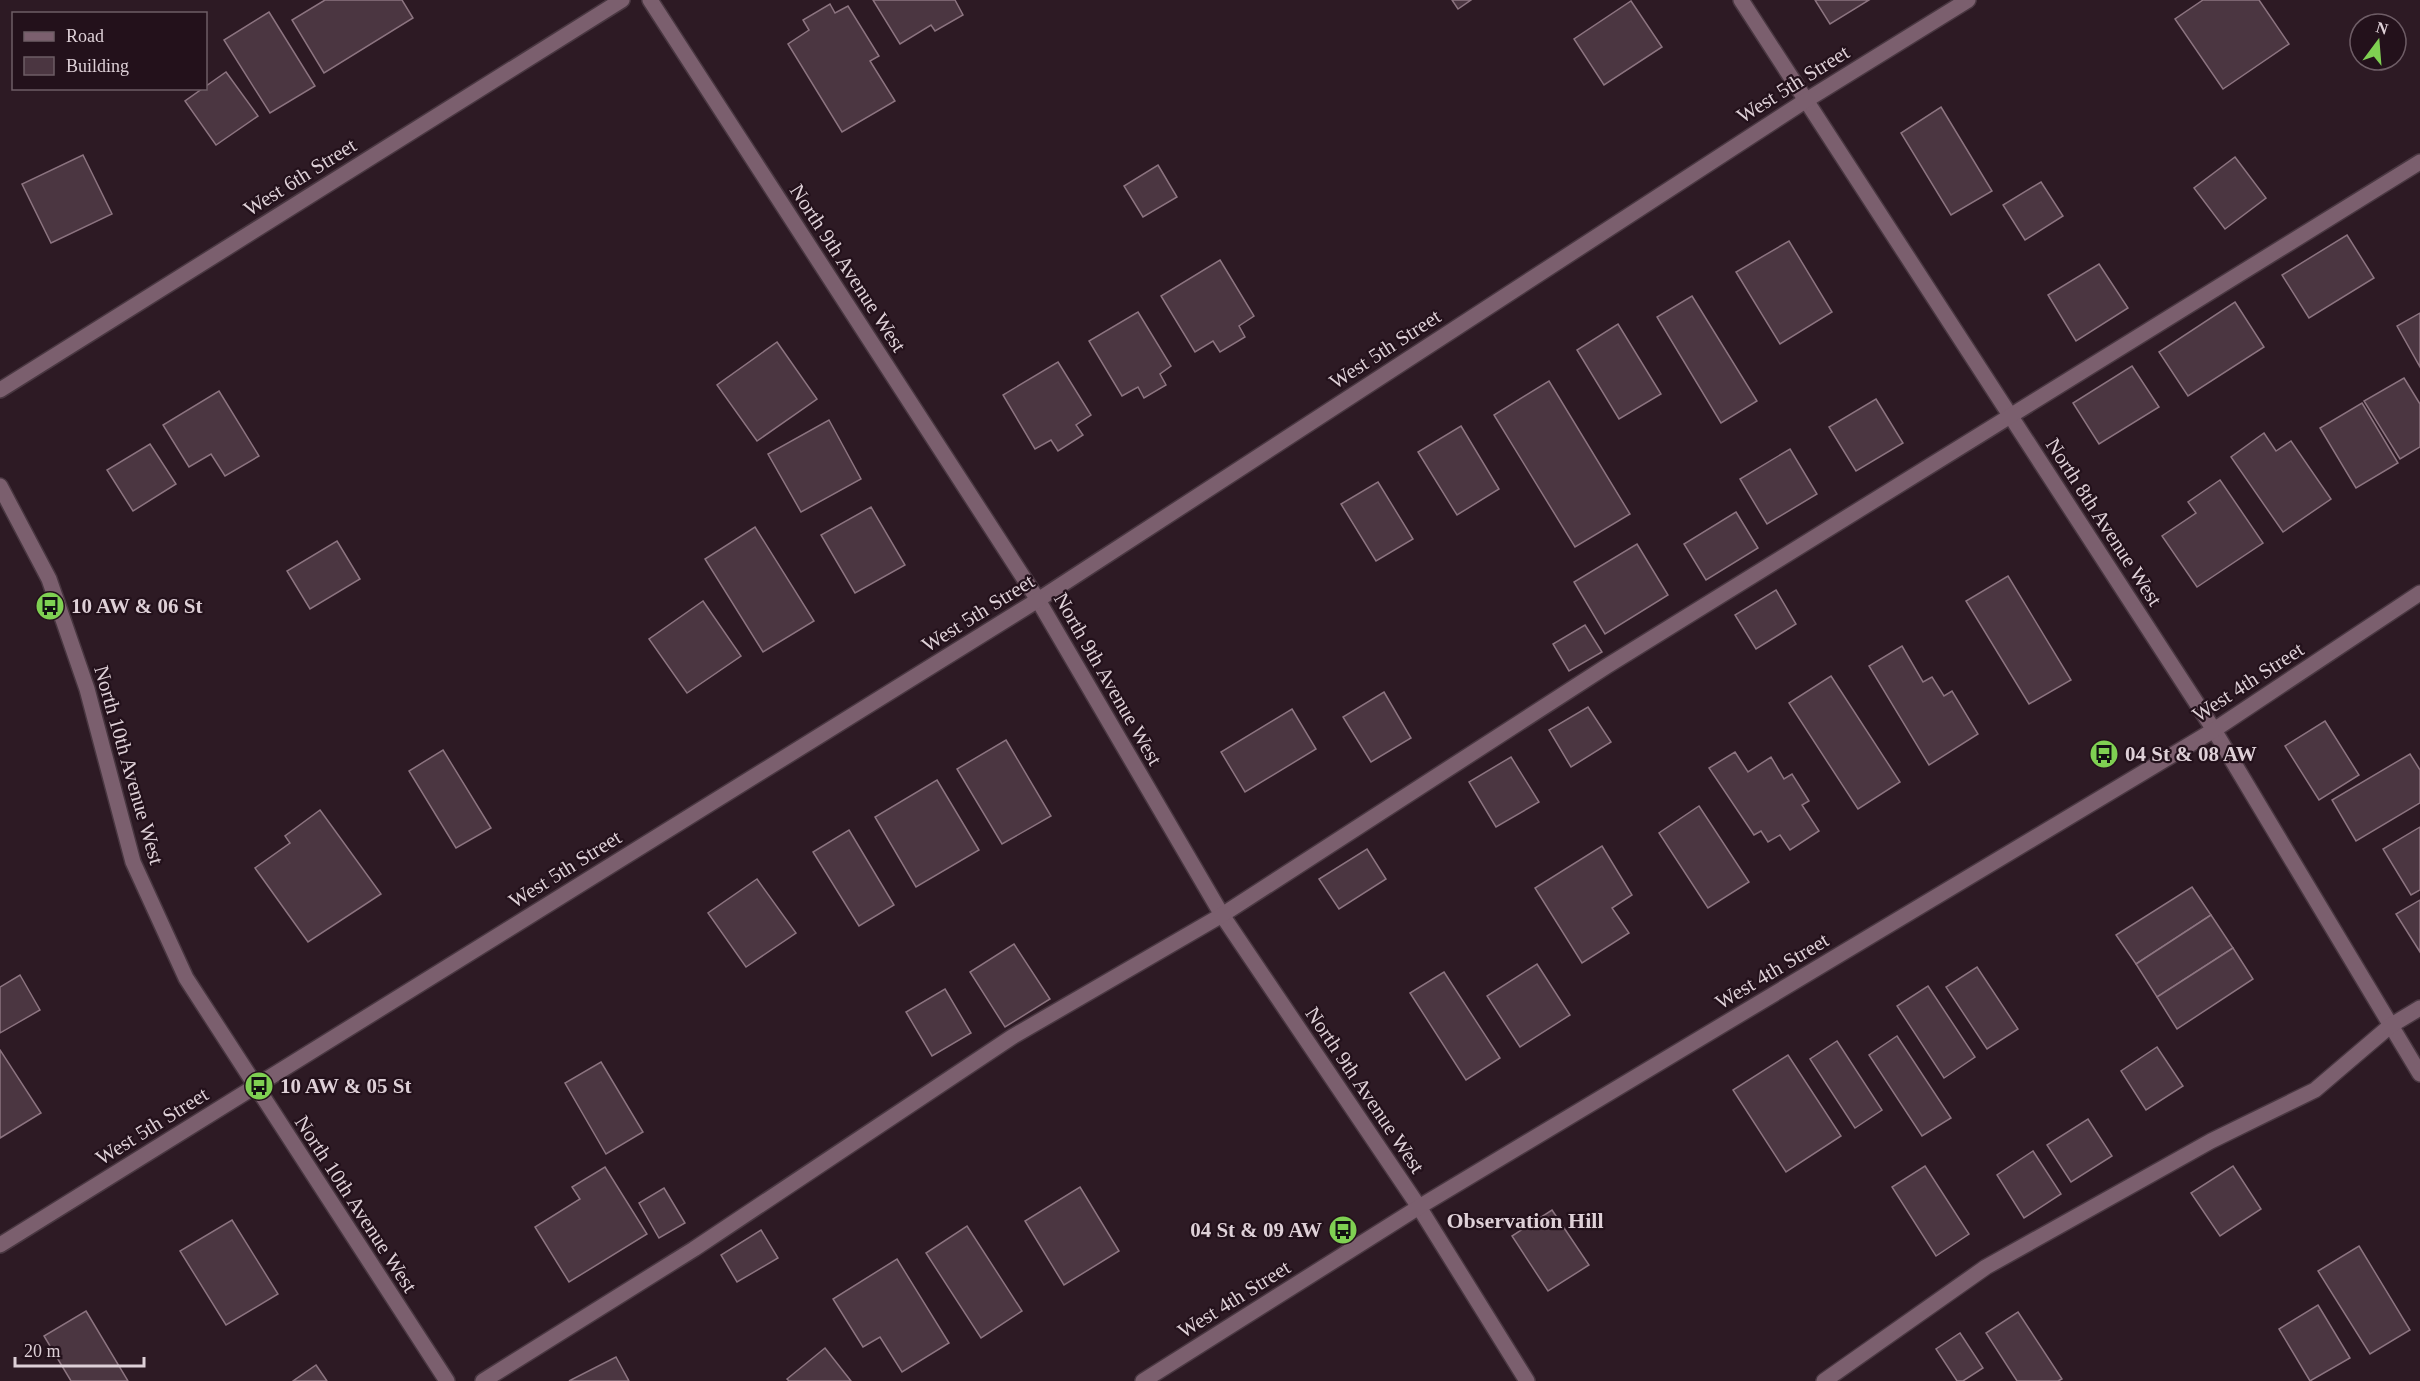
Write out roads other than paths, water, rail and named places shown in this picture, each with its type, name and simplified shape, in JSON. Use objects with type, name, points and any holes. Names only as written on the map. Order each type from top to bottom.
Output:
[{"type":"street","name":"West 6th Street","points":[[0,390],[622,0]]},
{"type":"street","name":"North 9th Avenue West","points":[[650,0],[1038,600],[1222,915],[1419,1207],[1527,1381]]},
{"type":"street","name":"North 8th Avenue West","points":[[1741,0],[2214,730],[2420,1074]]},
{"type":"street","name":"West 5th Street","points":[[0,1245],[1038,600],[1805,101],[1968,0]]},
{"type":"street","points":[[483,1381],[694,1249],[1012,1037],[1222,915],[1607,666],[2420,162]]},
{"type":"street","name":"North 10th Avenue West","points":[[0,486],[49,579],[87,689],[133,862],[186,978],[447,1381]]},
{"type":"street","name":"West 4th Street","points":[[1143,1381],[1419,1207],[2214,730],[2420,593]]},
{"type":"street","points":[[1824,1381],[1986,1268],[2211,1141],[2315,1090],[2390,1026],[2420,1008]]},
{"type":"place","name":"10 AW & 06 St","points":[[50,606]]},
{"type":"place","name":"04 St & 08 AW","points":[[2104,754]]},
{"type":"place","name":"10 AW & 05 St","points":[[259,1086]]},
{"type":"place","name":"04 St & 09 AW","points":[[1343,1230]]},
{"type":"district","name":"Observation Hill","points":[[1525,1220]]}]
